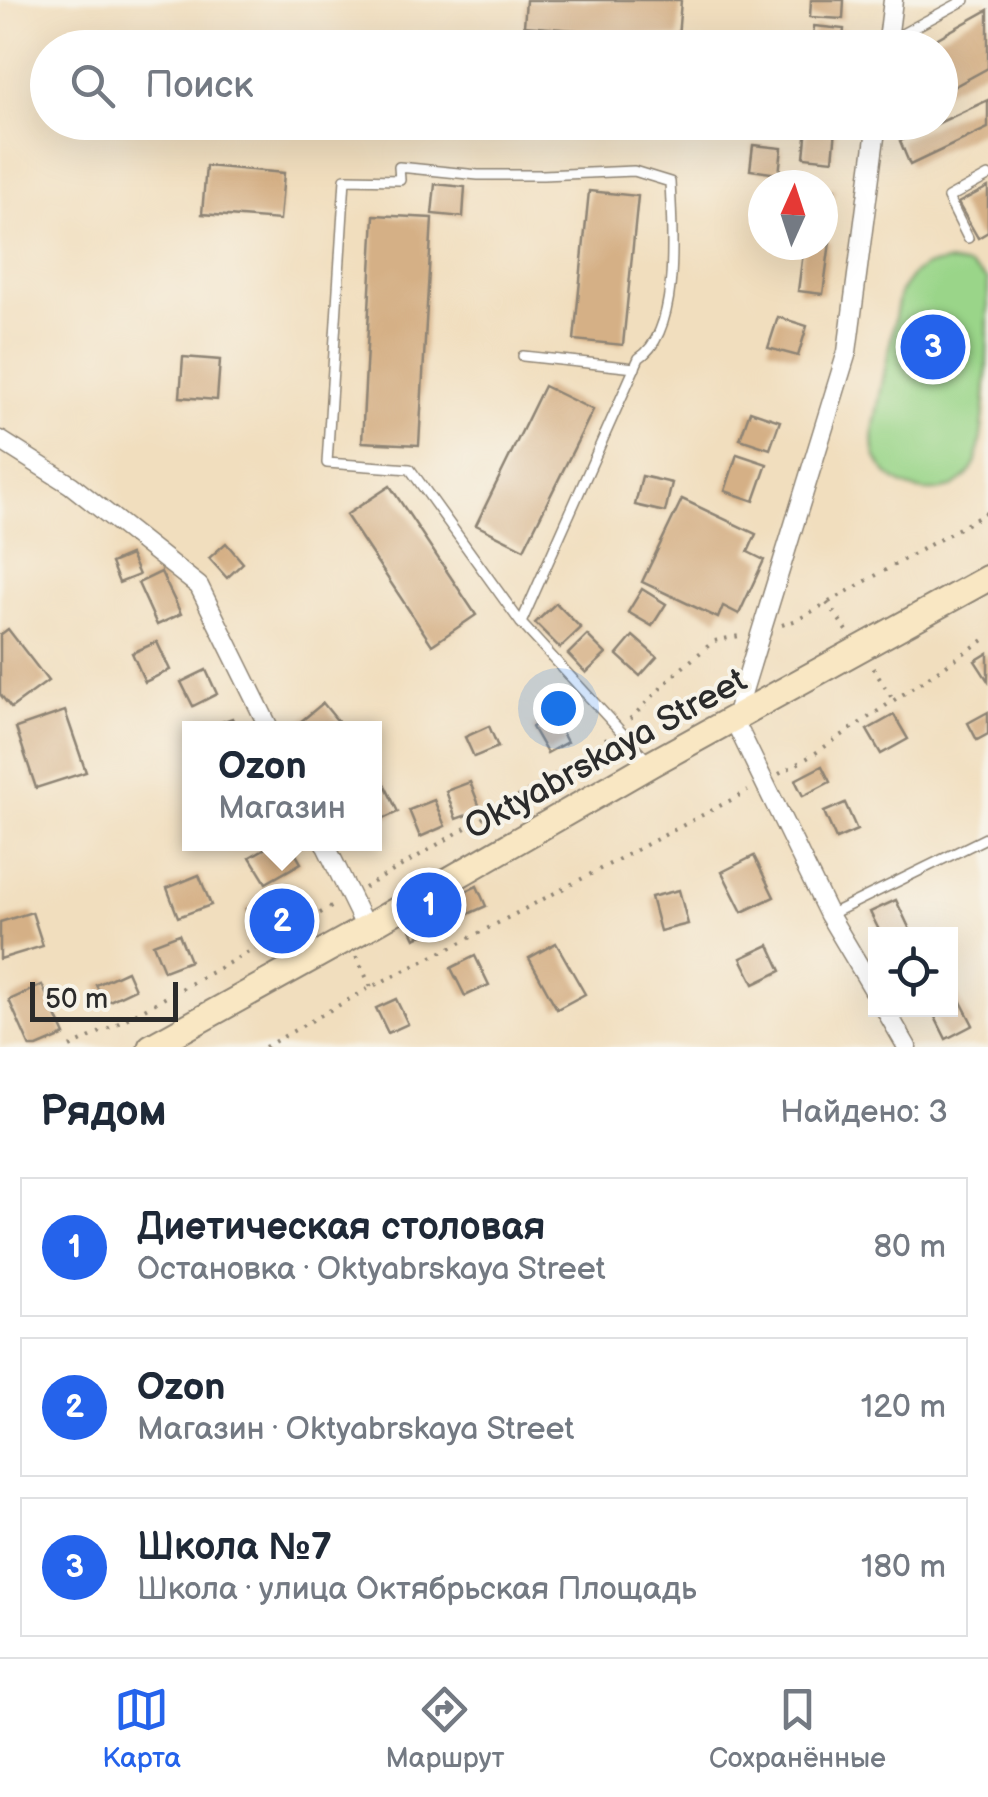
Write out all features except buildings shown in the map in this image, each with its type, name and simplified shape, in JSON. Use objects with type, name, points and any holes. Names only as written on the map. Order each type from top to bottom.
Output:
[{"type":"main road","name":"Oktyabrskaya Street","points":[[151,1047],[988,578]]},
{"type":"street","points":[[889,30],[893,0]]},
{"type":"street","points":[[868,981],[829,915],[734,720],[847,352],[875,140]]},
{"type":"street","points":[[0,440],[71,485],[199,586],[266,721]]},
{"type":"street","points":[[328,851],[366,928]]},
{"type":"street","points":[[889,1017],[907,1047]]},
{"type":"lane","points":[[913,30],[966,0]]},
{"type":"lane","points":[[521,623],[635,368],[649,352],[669,308],[670,182],[634,171],[478,174],[399,166],[400,180],[346,179],[327,463],[410,470],[521,623],[651,764]]},
{"type":"lane","points":[[968,238],[948,198],[988,176]]},
{"type":"lane","points":[[523,356],[635,368]]},
{"type":"lane","points":[[829,915],[988,837]]},
{"type":"path","points":[[70,1047],[350,896],[547,780],[620,730],[714,641],[797,620],[988,512]]},
{"type":"path","points":[[265,1047],[812,756],[988,637]]},
{"type":"green space","points":[[947,262],[969,266],[988,280],[983,425],[975,464],[965,477],[939,491],[924,491],[909,487],[884,470],[875,453],[874,426],[900,292],[914,273]]},
{"type":"place","name":"Школа №7","points":[[933,347]]},
{"type":"place","name":"Диетическая столовая","points":[[429,905]]},
{"type":"place","name":"Ozon","points":[[282,921]]}]
